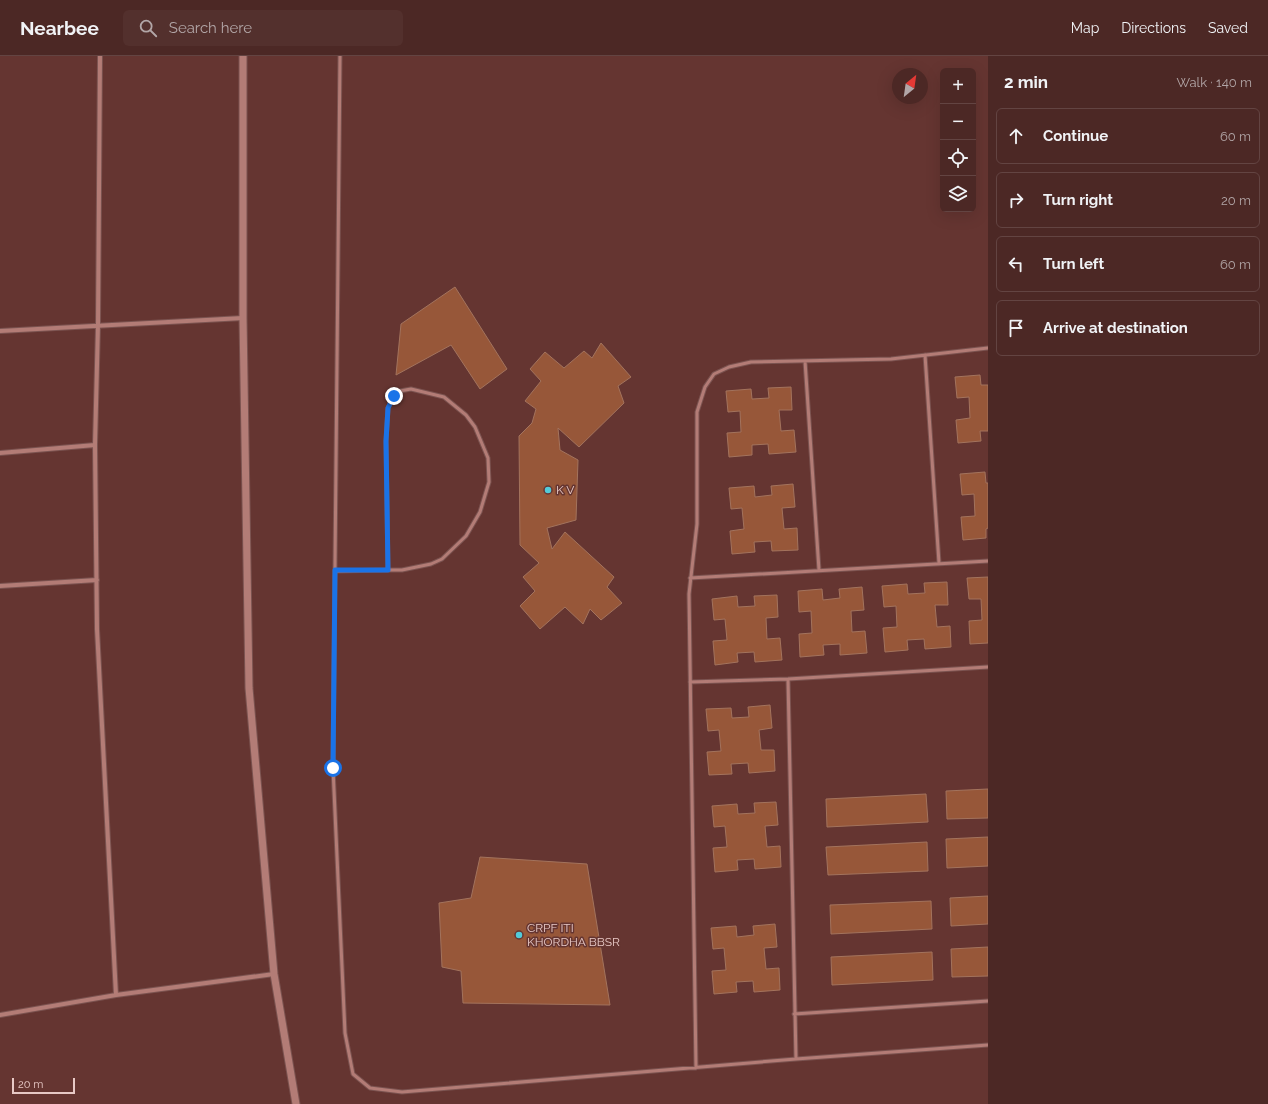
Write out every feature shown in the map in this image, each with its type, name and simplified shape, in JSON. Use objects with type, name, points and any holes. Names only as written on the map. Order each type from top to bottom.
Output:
[{"type":"street","points":[[100,56],[98,325],[95,445],[97,629],[116,995]]},
{"type":"street","points":[[243,56],[243,318],[248,688],[274,974],[296,1104]]},
{"type":"street","points":[[0,330],[243,318]]},
{"type":"street","points":[[0,453],[95,445]]},
{"type":"street","points":[[0,586],[97,580]]},
{"type":"street","points":[[0,1015],[116,995],[274,974]]},
{"type":"lane","points":[[340,56],[333,768],[345,1033],[353,1074],[370,1088],[402,1092],[796,1059],[988,1045]]},
{"type":"lane","points":[[696,1068],[688,594],[697,524],[697,412],[705,387],[714,374],[729,367],[751,362],[891,359],[988,348]]},
{"type":"lane","points":[[925,355],[939,563]]},
{"type":"lane","points":[[805,361],[819,570]]},
{"type":"lane","points":[[335,570],[388,570],[402,570],[430,564],[442,559],[450,553],[466,536],[480,512],[489,482],[488,458],[475,427],[466,415],[444,397],[411,389],[400,392],[394,396],[388,408],[386,441],[388,570]]},
{"type":"lane","points":[[690,578],[988,560]]},
{"type":"lane","points":[[690,682],[788,679],[988,667]]},
{"type":"lane","points":[[788,679],[796,1059]]},
{"type":"lane","points":[[794,1014],[988,1001]]},
{"type":"building","points":[[455,287],[507,369],[480,389],[451,345],[396,375],[401,324]]},
{"type":"building","name":"K V","points":[[601,343],[631,377],[618,386],[624,403],[579,447],[558,428],[560,450],[578,460],[576,520],[547,528],[552,549],[565,532],[614,577],[607,587],[622,603],[601,620],[590,609],[583,624],[565,607],[540,629],[520,606],[535,591],[523,577],[539,563],[520,545],[519,436],[532,423],[536,409],[525,401],[541,381],[530,369],[545,352],[564,368],[584,351],[592,358]]},
{"type":"building","points":[[980,375],[981,385],[988,385],[988,431],[980,431],[981,441],[958,443],[956,420],[970,418],[969,397],[957,398],[955,377]]},
{"type":"building","points":[[791,387],[792,410],[779,410],[781,431],[794,430],[796,452],[769,454],[768,444],[752,445],[752,455],[729,457],[727,433],[741,432],[740,411],[728,412],[726,391],[751,389],[752,399],[769,398],[768,388]]},
{"type":"building","points":[[985,472],[986,483],[988,483],[988,528],[986,529],[986,538],[963,540],[961,517],[975,516],[974,494],[962,495],[960,474]]},
{"type":"building","points":[[793,484],[795,507],[782,508],[784,529],[797,528],[798,550],[772,551],[771,541],[754,542],[755,552],[732,554],[730,531],[744,529],[742,508],[731,509],[729,488],[754,486],[755,497],[772,495],[771,486]]},
{"type":"building","points":[[988,577],[988,643],[970,644],[969,621],[982,620],[981,599],[969,599],[967,578]]},
{"type":"building","points":[[947,582],[948,605],[935,605],[937,627],[950,626],[951,647],[925,649],[924,639],[907,640],[908,650],[885,652],[883,628],[897,627],[896,606],[884,607],[882,586],[907,584],[908,594],[925,593],[924,583]]},
{"type":"building","points":[[862,587],[864,610],[851,611],[852,632],[865,631],[867,653],[840,655],[840,644],[823,645],[824,655],[800,657],[799,634],[812,633],[811,611],[799,612],[798,591],[822,589],[823,600],[840,598],[839,589]]},
{"type":"building","points":[[777,595],[778,617],[766,618],[767,639],[780,638],[782,660],[755,662],[754,652],[737,653],[738,662],[715,665],[713,641],[727,640],[725,619],[714,620],[712,599],[737,596],[738,607],[755,606],[754,596]]},
{"type":"building","points":[[770,705],[772,728],[759,730],[761,750],[774,750],[775,771],[749,773],[748,763],[731,764],[732,774],[709,775],[707,752],[721,751],[719,730],[708,731],[706,709],[731,708],[732,718],[749,717],[748,707]]},
{"type":"building","points":[[988,789],[988,818],[947,819],[946,791]]},
{"type":"building","points":[[926,794],[928,822],[827,827],[826,799]]},
{"type":"building","points":[[776,802],[778,825],[765,826],[767,847],[780,846],[781,867],[755,869],[754,859],[737,860],[738,870],[715,872],[713,848],[727,847],[725,826],[714,827],[712,806],[737,804],[738,814],[755,813],[754,803]]},
{"type":"building","points":[[988,837],[988,866],[947,868],[946,839]]},
{"type":"building","points":[[927,842],[928,871],[828,875],[826,847]]},
{"type":"building","name":"CRPF ITI KHORDHA BBSR","points":[[480,857],[587,864],[610,1005],[463,1003],[461,971],[442,967],[439,903],[471,898]]},
{"type":"building","points":[[988,896],[988,924],[951,926],[950,898]]},
{"type":"building","points":[[931,901],[932,929],[831,934],[830,905]]},
{"type":"building","points":[[775,924],[777,947],[764,948],[766,969],[779,968],[780,990],[754,992],[753,981],[736,982],[737,992],[714,994],[712,971],[726,970],[724,948],[713,949],[711,928],[736,926],[737,937],[754,935],[753,926]]},
{"type":"building","points":[[988,947],[988,976],[952,977],[951,949]]},
{"type":"building","points":[[932,952],[933,980],[832,985],[831,957]]},
{"type":"place","name":"K V","points":[[548,490]]},
{"type":"place","name":"CRPF ITI KHORDHA BBSR","points":[[519,935]]},
{"type":"route","points":[[333,768],[335,570],[388,570],[386,441],[388,408],[394,396]]}]
